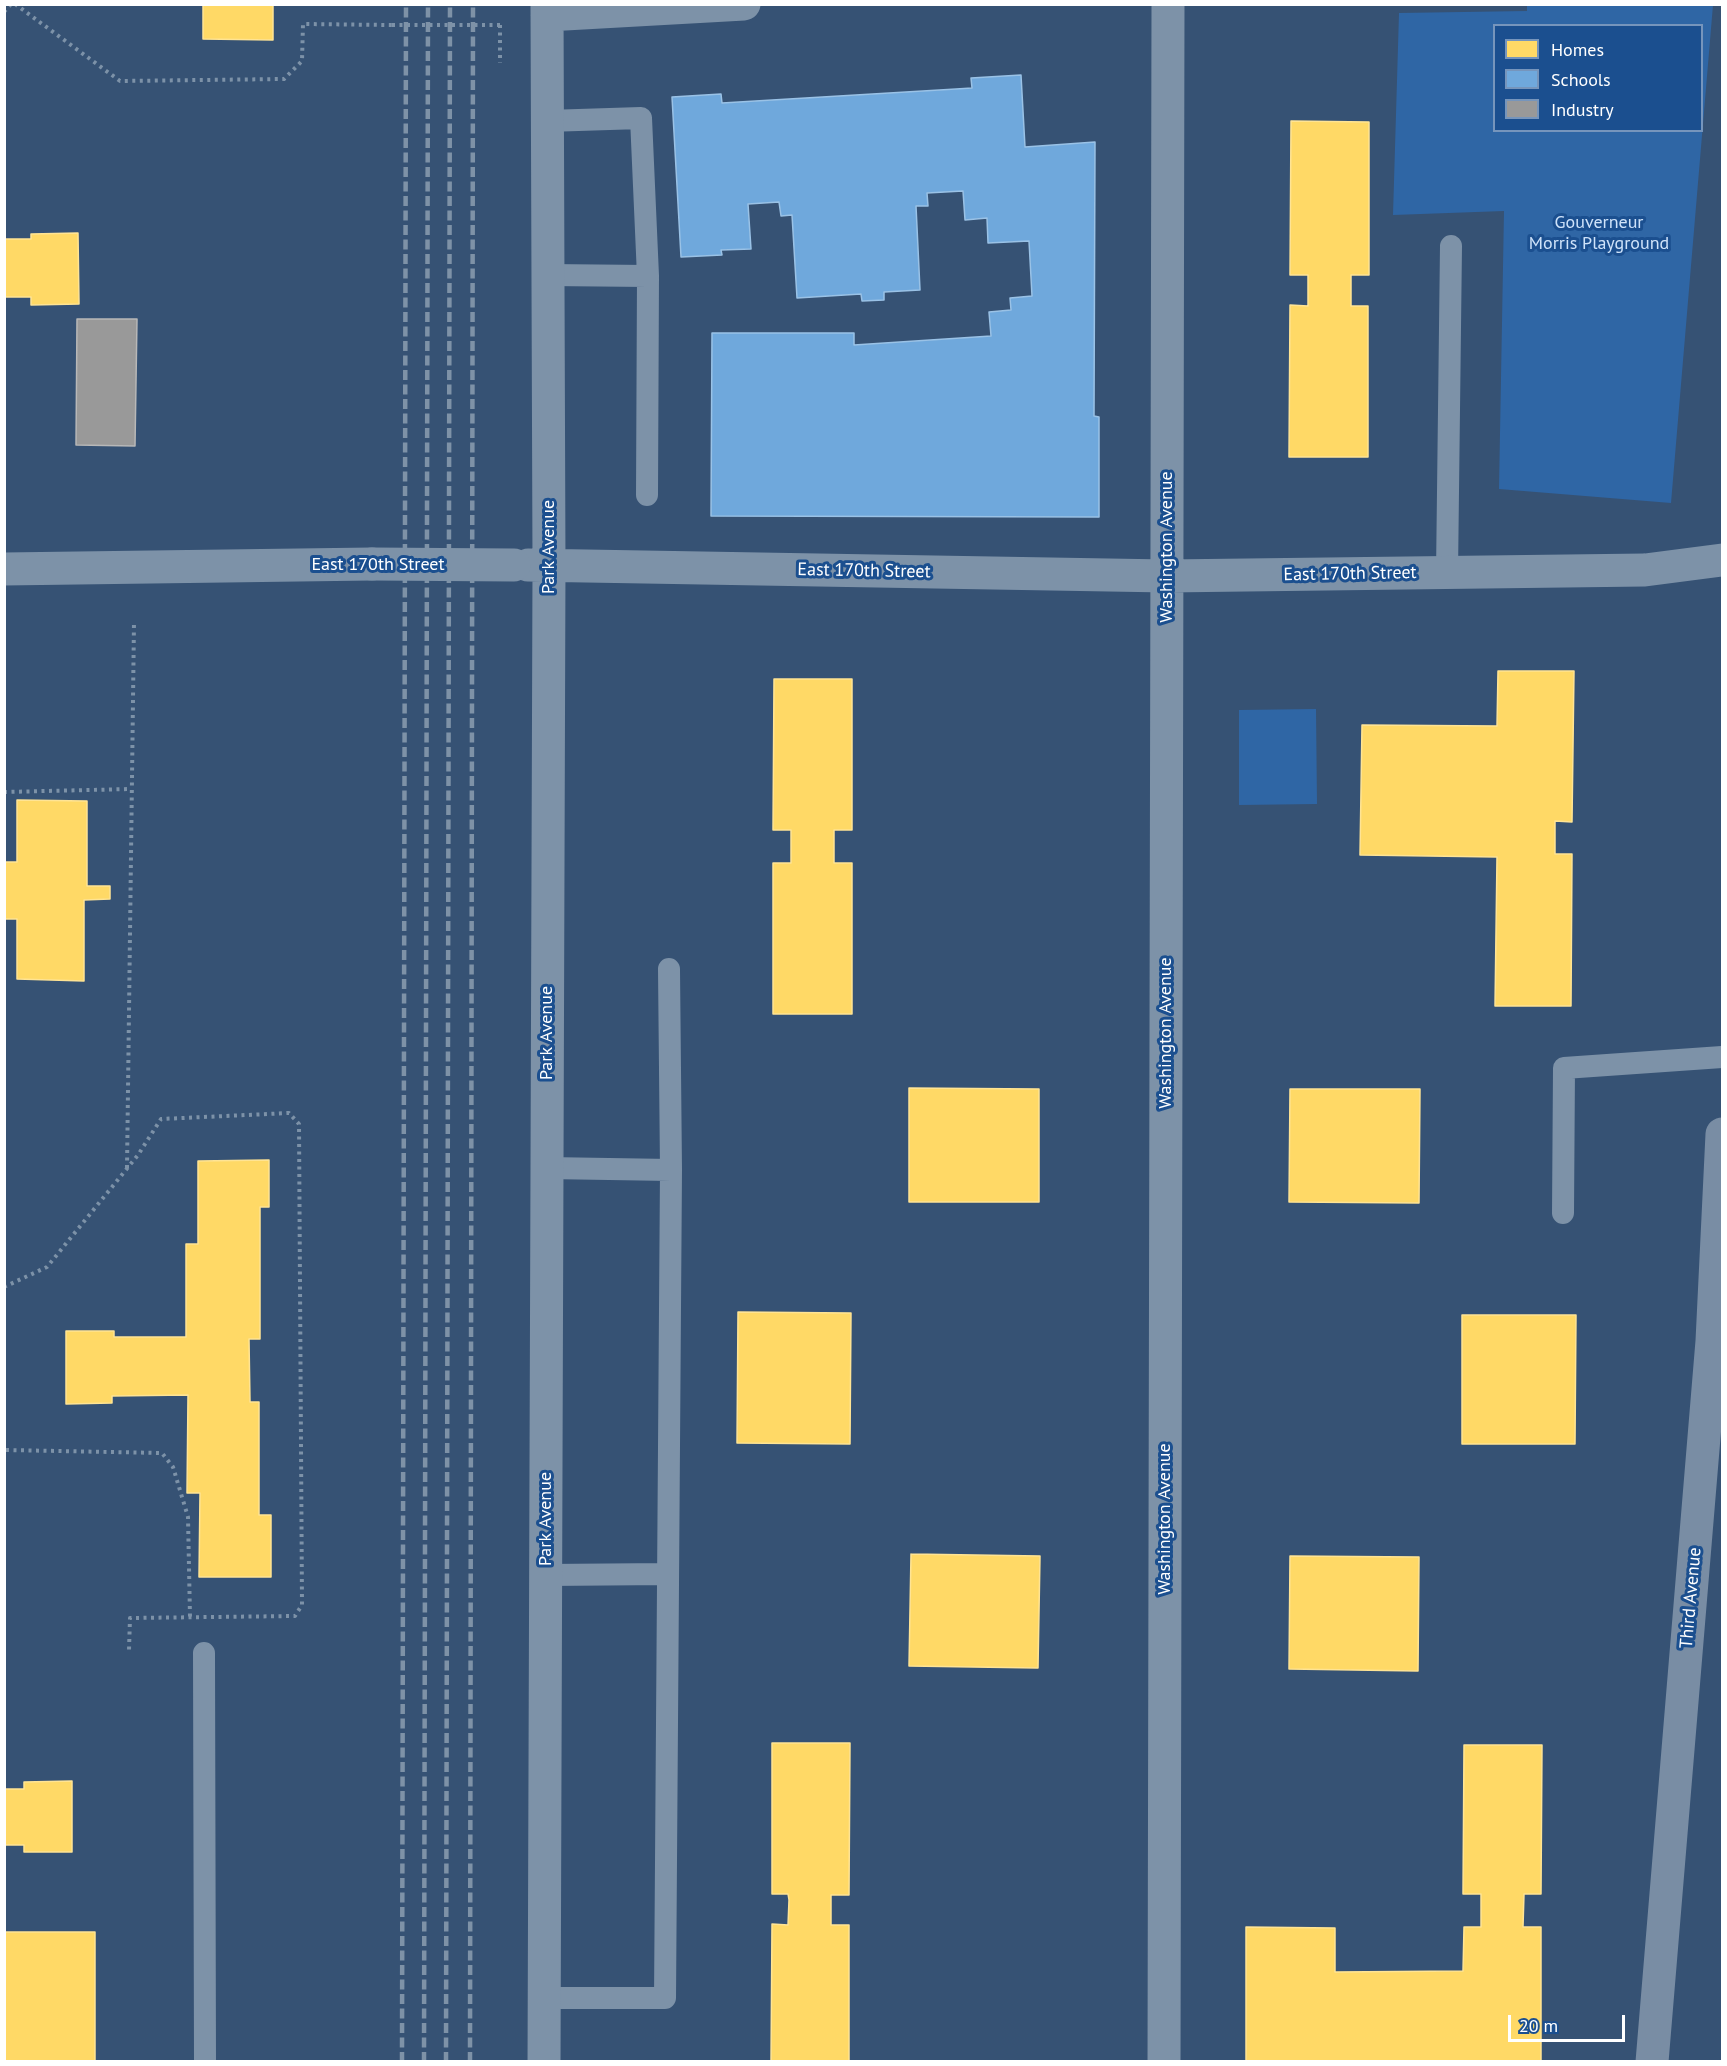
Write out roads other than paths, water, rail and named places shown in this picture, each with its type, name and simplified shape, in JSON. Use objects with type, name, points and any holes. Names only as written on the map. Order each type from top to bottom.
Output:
[{"type":"main road","name":"Third Avenue","points":[[1652,2061],[1712,1341],[1722,1134]]},
{"type":"street","points":[[547,10],[744,4]]},
{"type":"street","name":"Washington Avenue","points":[[1164,2061],[1168,4]]},
{"type":"street","name":"Park Avenue","points":[[544,2061],[549,565],[547,10]]},
{"type":"street","name":"East 170th Street","points":[[4,569],[372,564],[549,565],[1167,576],[1645,570],[1722,560]]},
{"type":"lane","points":[[547,121],[641,118],[648,276],[647,495]]},
{"type":"lane","points":[[1447,573],[1451,246]]},
{"type":"lane","points":[[548,276],[648,276]]},
{"type":"lane","points":[[544,1998],[665,1998],[671,1170],[669,969]]},
{"type":"lane","points":[[1563,1213],[1564,1068],[1722,1057]]},
{"type":"lane","points":[[547,1168],[671,1170]]},
{"type":"lane","points":[[546,1575],[668,1574]]},
{"type":"lane","points":[[204,1653],[205,2061]]},
{"type":"railway","points":[[402,2062],[406,4]]},
{"type":"railway","points":[[424,2062],[428,4]]},
{"type":"railway","points":[[446,2062],[450,4]]},
{"type":"railway","points":[[470,2062],[473,4]]},
{"type":"park label","name":"Gouverneur Morris Playground","points":[[1599,233]]}]
